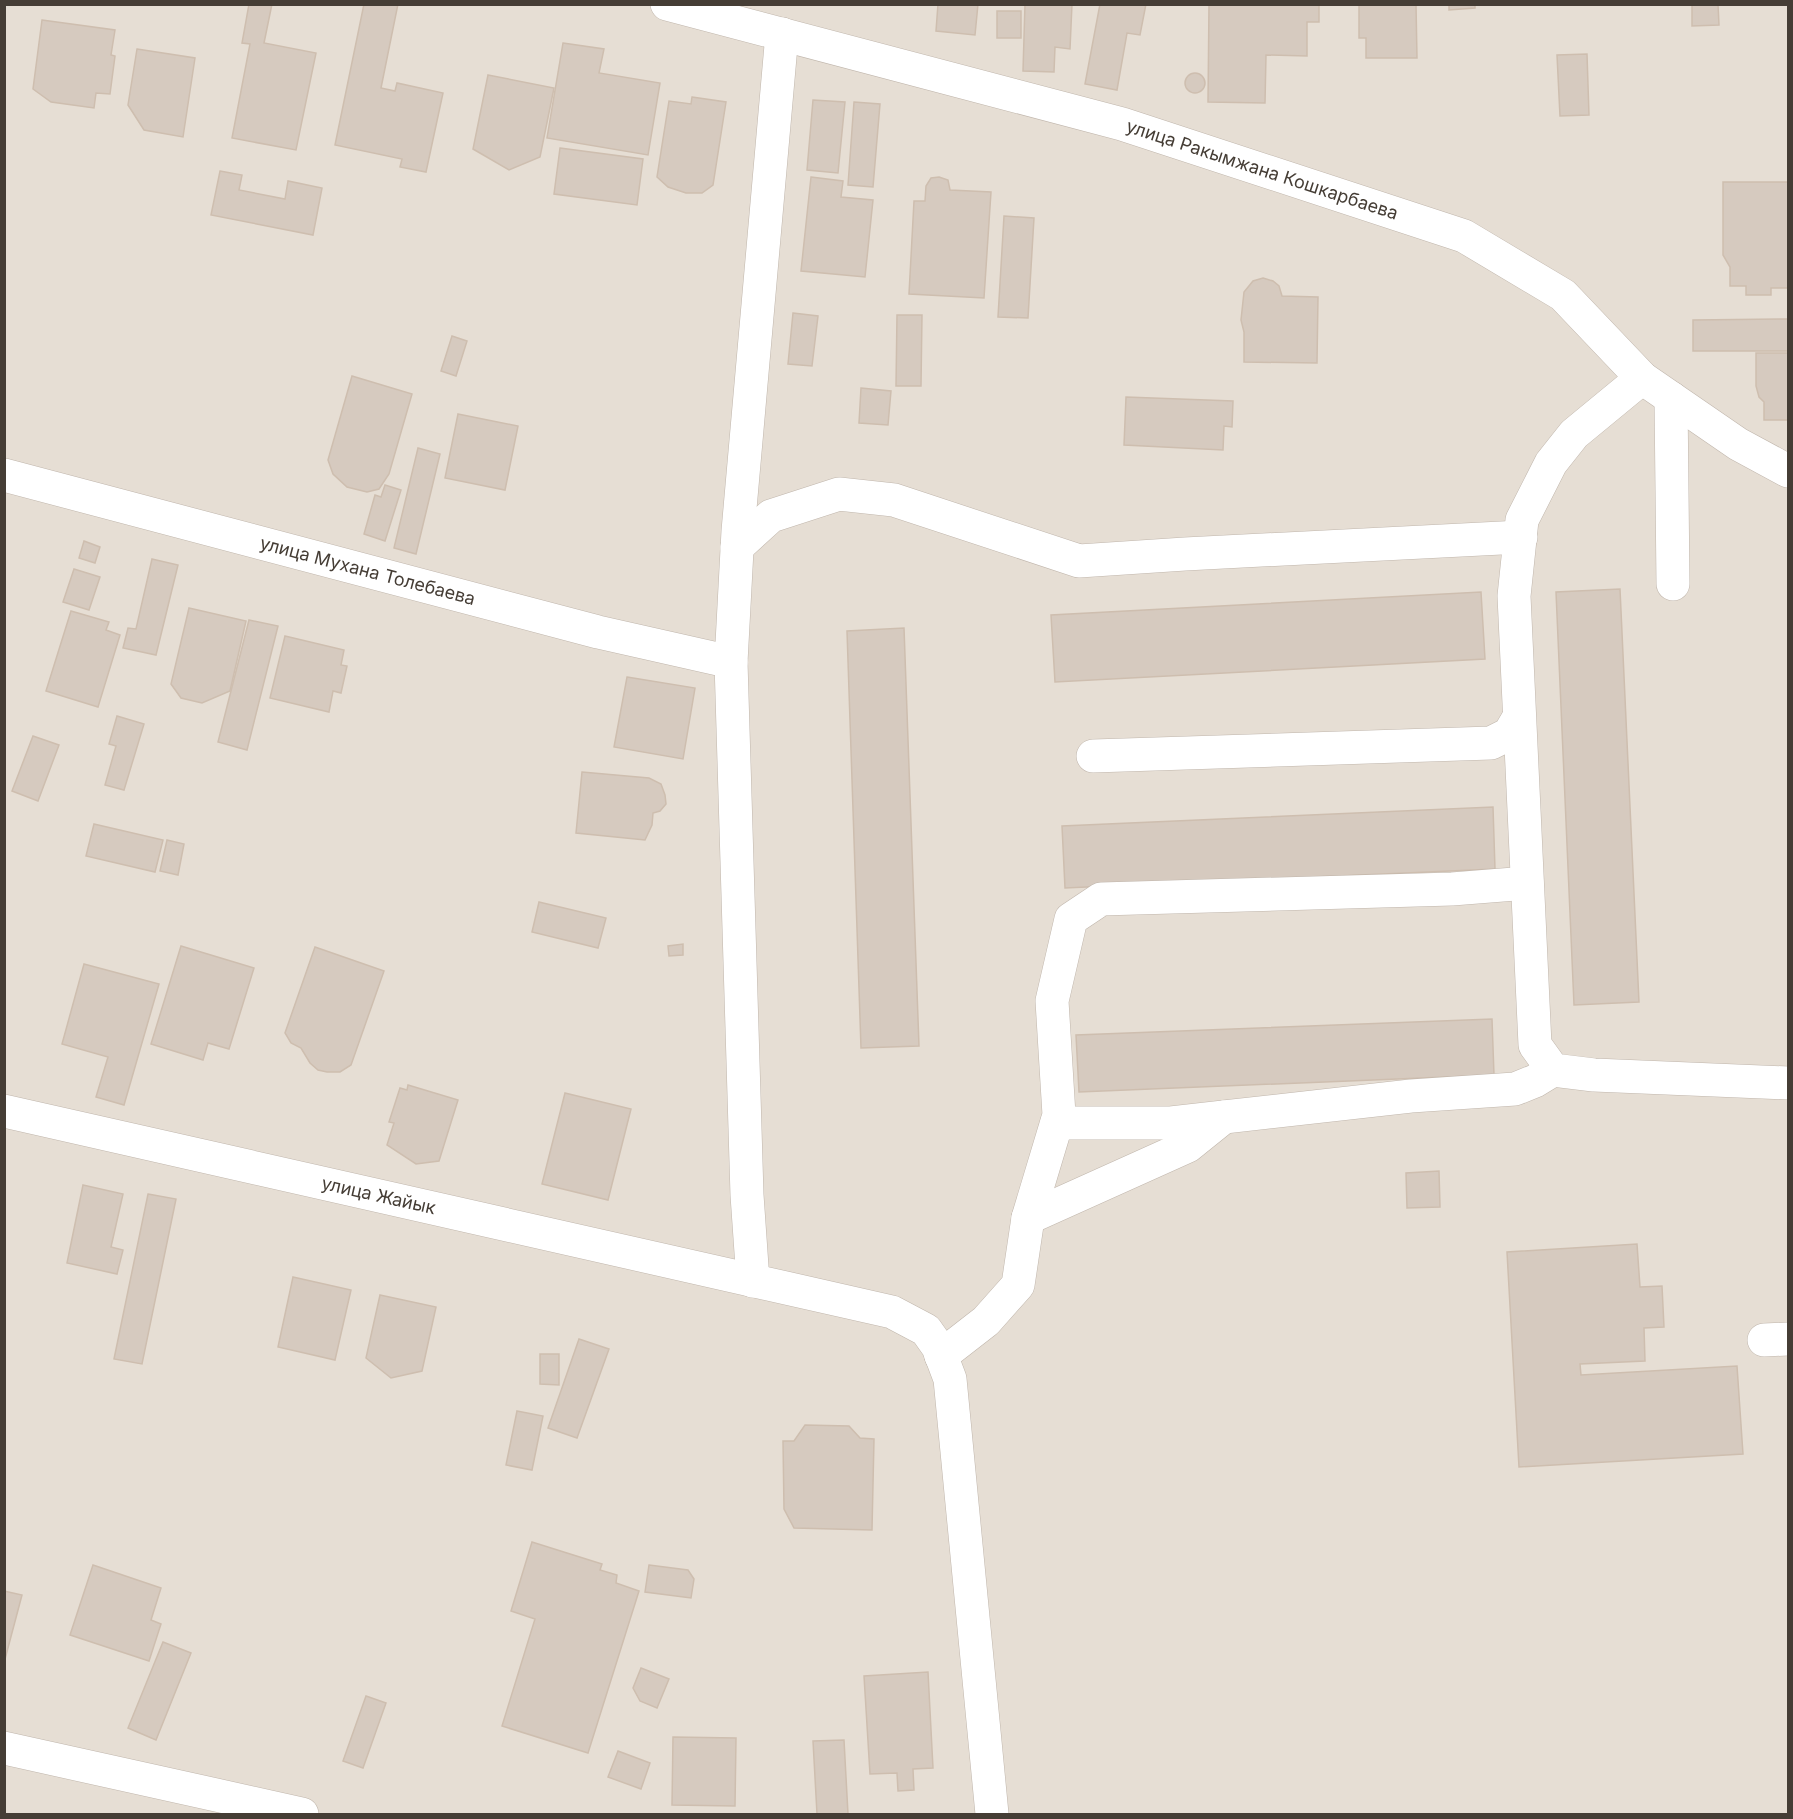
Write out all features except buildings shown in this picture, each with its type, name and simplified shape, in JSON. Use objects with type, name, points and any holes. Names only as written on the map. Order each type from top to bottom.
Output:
[{"type":"street","name":"улица Ракымжана Кошкарбаева","points":[[667,4],[1122,124],[1464,236],[1563,295],[1642,378],[1738,444],[1788,471]]},
{"type":"street","points":[[753,1281],[747,1195],[731,662],[737,547],[782,34]]},
{"type":"street","points":[[1553,1070],[1535,1045],[1514,596],[1522,520],[1557,456],[1574,434],[1642,378]]},
{"type":"street","points":[[1671,398],[1673,584]]},
{"type":"street","name":"улица Мухана Толебаева","points":[[4,475],[598,632],[731,662]]},
{"type":"street","points":[[737,547],[771,516],[839,494],[894,500],[1079,561],[1521,537]]},
{"type":"street","points":[[1093,756],[1491,743],[1509,734],[1519,717]]},
{"type":"street","points":[[941,1356],[986,1322],[1018,1285],[1029,1218],[1057,1123],[1059,1105],[1053,1001],[1071,919],[1101,899],[1452,889],[1527,883]]},
{"type":"street","points":[[1057,1123],[1171,1123],[1411,1096],[1515,1089],[1553,1070],[1594,1075],[1788,1083]]},
{"type":"street","name":"улица Жайык","points":[[4,1111],[892,1312],[926,1330],[938,1347],[950,1379],[992,1815]]},
{"type":"street","points":[[1029,1218],[1188,1146],[1224,1117]]},
{"type":"street","points":[[4,1748],[302,1815]]},
{"type":"shaded area","points":[[5,5],[1788,5],[1788,1814],[5,1814]]}]
